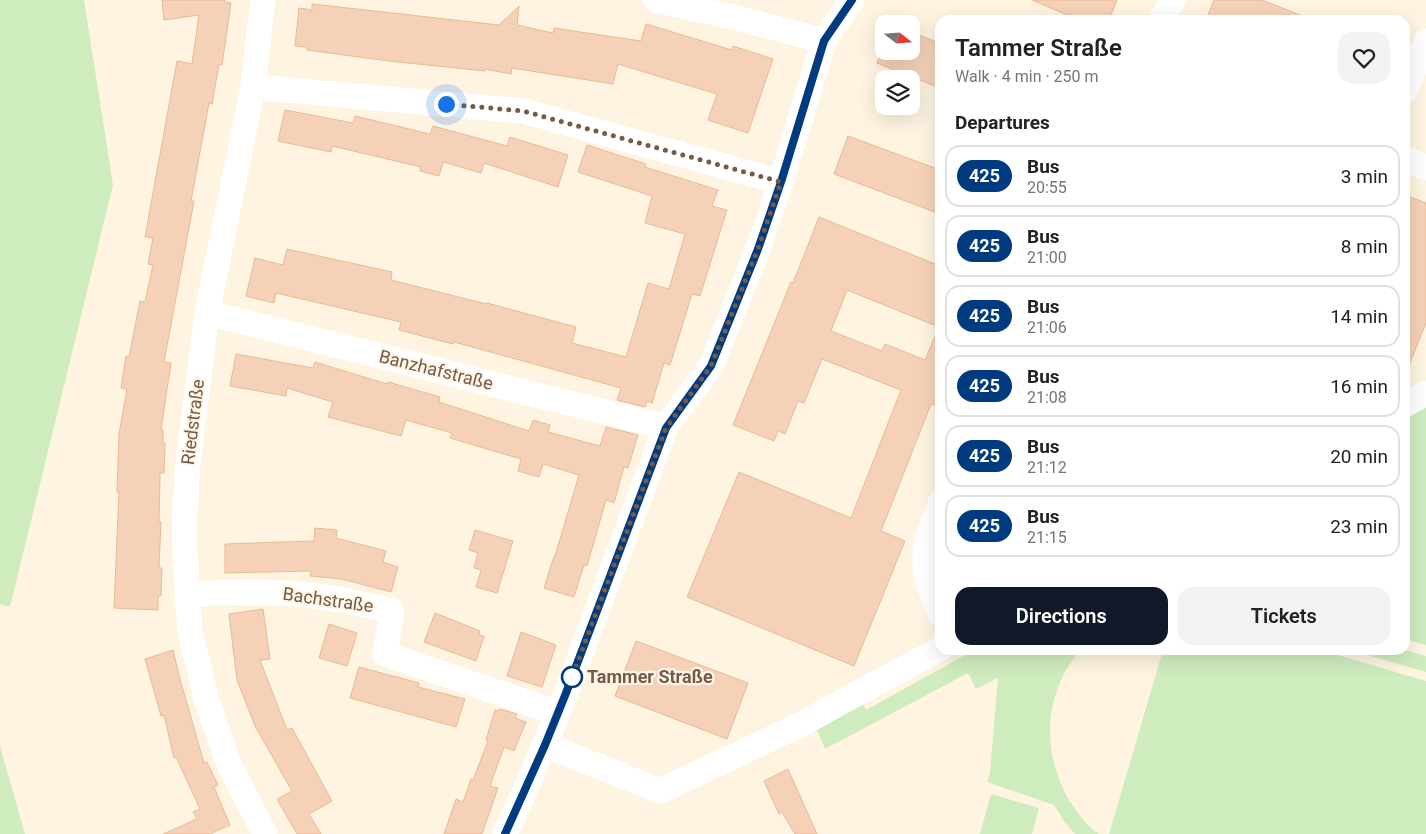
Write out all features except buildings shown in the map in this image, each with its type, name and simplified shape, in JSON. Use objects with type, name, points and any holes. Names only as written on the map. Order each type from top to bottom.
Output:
[{"type":"street","name":"Riedstraße","points":[[264,0],[253,87],[207,313],[188,462],[184,526],[190,631],[206,698],[229,764],[265,834]]},
{"type":"street","points":[[656,0],[740,9],[824,41]]},
{"type":"street","points":[[505,834],[558,713],[666,428],[711,366],[758,249],[781,182],[824,41],[852,0]]},
{"type":"street","points":[[1165,15],[1173,0]]},
{"type":"street","points":[[1410,80],[1426,41]]},
{"type":"street","points":[[253,87],[523,111],[781,182]]},
{"type":"street","points":[[1410,160],[1426,168]]},
{"type":"street","name":"Banzhafstraße","points":[[207,313],[666,428]]},
{"type":"street","points":[[1410,402],[1426,393]]},
{"type":"street","points":[[935,518],[924,552],[926,570],[935,601]]},
{"type":"street","name":"Bachstraße","points":[[187,594],[250,592],[296,594],[343,599],[392,611],[385,654],[558,713]]},
{"type":"street","points":[[545,745],[660,791],[800,725],[935,652]]},
{"type":"green space","points":[[0,0],[84,0],[113,185],[10,607],[0,604]]},
{"type":"green space","points":[[1426,393],[1426,645],[1410,640],[1410,402]]},
{"type":"green space","points":[[1410,651],[1426,656],[1426,672],[1367,655],[1410,655]]},
{"type":"green space","points":[[965,655],[1077,655],[1067,669],[1053,704],[1050,736],[1052,753],[1061,785],[1069,800],[1090,827],[1099,834],[1075,834],[1054,805],[987,782],[990,773],[998,678],[976,689],[968,673],[825,749],[812,718],[858,693],[866,710]]},
{"type":"green space","points":[[1162,655],[1338,655],[1426,681],[1426,834],[1109,834]]},
{"type":"green space","points":[[0,746],[25,834],[0,834]]},
{"type":"green space","points":[[991,794],[1039,808],[1032,834],[980,834]]},
{"type":"bus line","name":"425","points":[[505,834],[566,693],[666,428],[711,366],[758,249],[781,182],[824,41],[852,0]]},
{"type":"place","name":"Tammer Straße","points":[[572,677]]},
{"type":"route","points":[[446,104],[523,111],[781,182],[758,249],[711,366],[666,428],[572,677]]}]
